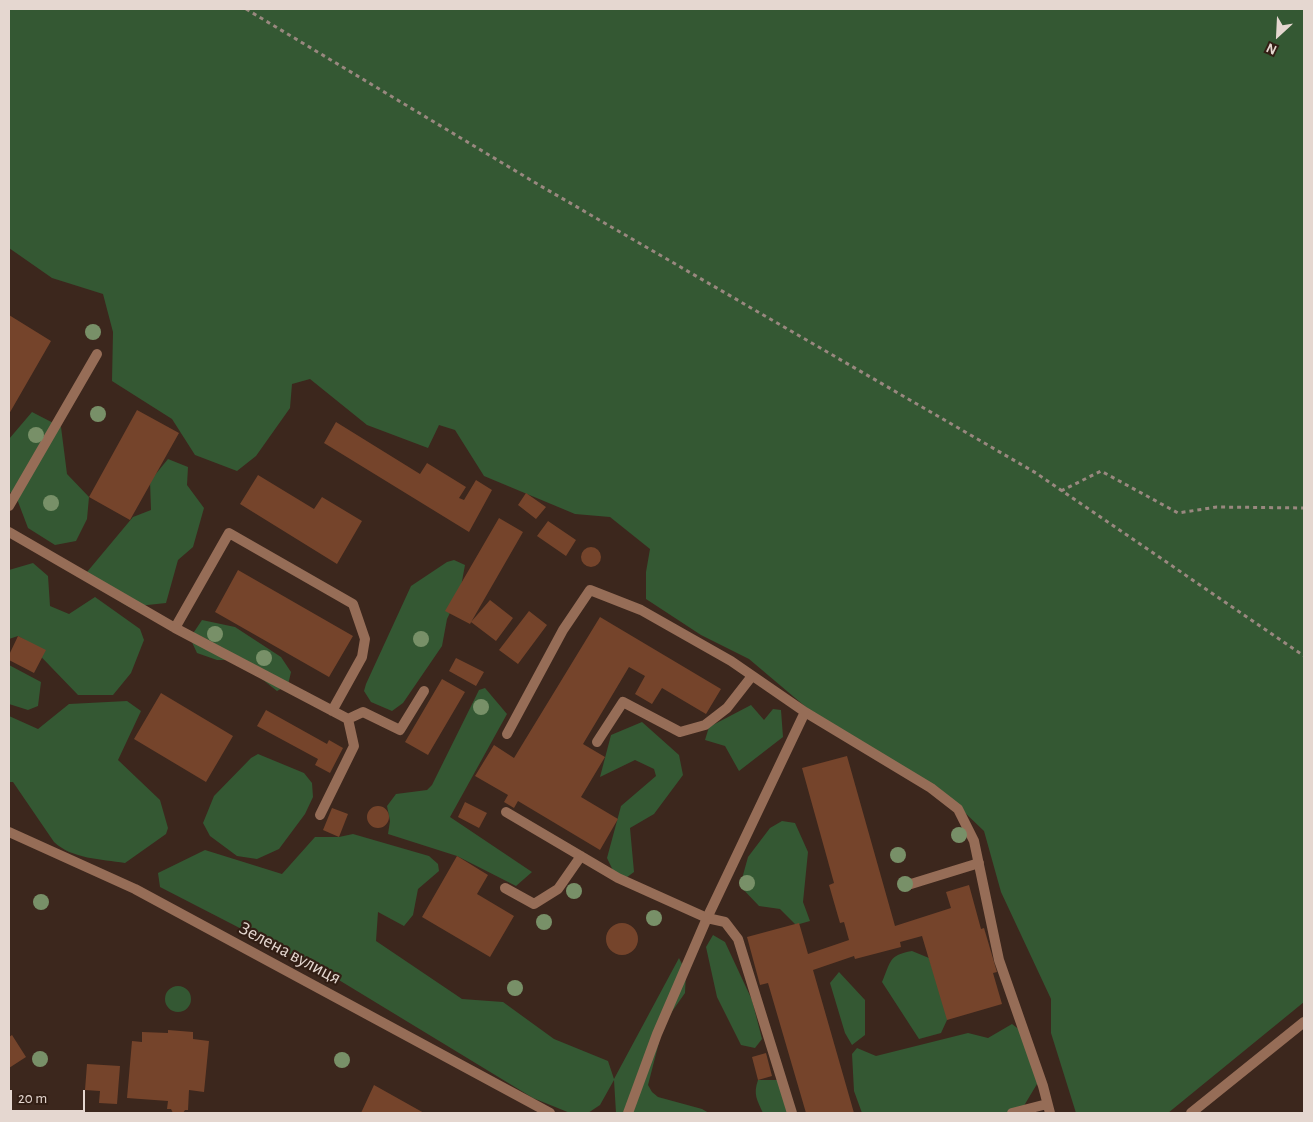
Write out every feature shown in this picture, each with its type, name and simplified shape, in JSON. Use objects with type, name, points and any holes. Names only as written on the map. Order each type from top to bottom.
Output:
[{"type":"street","points":[[9,506],[97,354]]},
{"type":"street","points":[[9,532],[175,628],[348,719]]},
{"type":"street","points":[[175,628],[229,533],[353,604],[365,639],[362,657],[332,711]]},
{"type":"street","points":[[508,734],[563,630],[590,590],[641,610],[731,661],[805,712],[931,788],[958,810],[974,841],[1000,960],[1043,1086],[1048,1108],[1012,1113]]},
{"type":"street","points":[[598,742],[623,702],[680,732],[705,725],[726,708],[752,676]]},
{"type":"street","points":[[348,719],[363,712],[400,730],[424,691]]},
{"type":"street","points":[[628,1113],[657,1034],[707,918],[805,712]]},
{"type":"street","points":[[320,815],[354,746],[348,719]]},
{"type":"street","points":[[506,812],[618,878],[707,918],[725,922],[738,939],[792,1113]]},
{"type":"street","name":"Зелена вулиця","points":[[9,832],[135,889],[550,1113]]},
{"type":"street","points":[[505,888],[534,904],[558,889],[581,856]]},
{"type":"street","points":[[911,884],[979,863]]},
{"type":"street","points":[[1191,1113],[1304,1022]]},
{"type":"path","points":[[246,9],[540,186],[1036,473],[1304,656]]},
{"type":"path","points":[[1061,491],[1101,471],[1178,514],[1217,507],[1304,508]]},
{"type":"green space","points":[[9,9],[1304,9],[1304,1002],[1168,1113],[1076,1113],[1051,1033],[1051,999],[1001,892],[984,831],[939,788],[820,719],[749,659],[701,635],[646,599],[646,572],[650,549],[610,517],[575,514],[484,476],[455,430],[439,425],[428,448],[367,425],[310,379],[292,384],[290,408],[256,456],[237,471],[195,455],[172,419],[112,381],[113,332],[103,294],[52,278],[9,248]]},
{"type":"green space","points":[[32,412],[61,427],[67,474],[89,497],[87,519],[76,541],[55,545],[28,528],[17,499],[9,491],[9,439]]},
{"type":"green space","points":[[168,459],[188,467],[187,485],[204,508],[193,547],[178,560],[166,603],[129,607],[82,578],[133,517],[151,510],[150,481]]},
{"type":"green space","points":[[454,560],[465,565],[460,592],[447,619],[442,646],[403,703],[392,711],[371,702],[364,691],[366,684],[411,586],[447,562]]},
{"type":"green space","points":[[33,563],[48,576],[50,606],[69,614],[95,597],[140,629],[144,640],[131,673],[113,695],[78,695],[25,640],[18,636],[9,639],[9,570]]},
{"type":"green space","points":[[202,620],[235,627],[281,657],[291,672],[288,685],[277,691],[238,660],[217,660],[197,653],[190,638]]},
{"type":"green space","points":[[9,665],[41,682],[38,706],[28,710],[9,704]]},
{"type":"green space","points":[[485,688],[507,714],[450,817],[532,872],[516,886],[457,856],[388,834],[390,821],[387,806],[396,794],[427,790],[432,785],[479,690]]},
{"type":"green space","points":[[127,701],[141,711],[118,760],[160,800],[168,828],[166,834],[125,863],[78,855],[61,848],[54,842],[13,782],[9,782],[9,716],[38,729],[69,704]]},
{"type":"green space","points":[[751,705],[764,720],[773,709],[781,710],[783,737],[739,771],[725,746],[705,740],[709,727]]},
{"type":"green space","points":[[642,722],[679,755],[683,775],[654,814],[630,828],[634,872],[619,883],[607,858],[621,806],[656,776],[654,769],[635,760],[600,777],[611,735]]},
{"type":"green space","points":[[258,754],[304,773],[312,783],[313,797],[305,814],[279,849],[257,859],[237,856],[210,836],[203,823],[214,796],[251,758]]},
{"type":"green space","points":[[782,821],[795,823],[808,852],[803,902],[810,921],[796,925],[780,909],[759,906],[740,886],[748,857],[770,828]]},
{"type":"green space","points":[[353,834],[429,856],[438,864],[439,871],[418,889],[413,915],[404,926],[378,912],[376,941],[462,999],[503,1002],[554,1039],[608,1061],[614,1079],[679,958],[686,972],[685,993],[664,1023],[648,1085],[658,1097],[702,1109],[709,1113],[616,1113],[614,1080],[600,1105],[588,1113],[570,1113],[533,1098],[329,974],[160,887],[158,873],[205,850],[282,874],[315,837],[339,837]]},
{"type":"green space","points":[[713,935],[725,942],[752,1000],[762,1039],[755,1048],[741,1045],[717,997],[706,947]]},
{"type":"green space","points":[[912,951],[929,958],[947,1014],[947,1020],[941,1033],[919,1039],[882,982],[891,960],[898,955]]},
{"type":"green space","points":[[839,972],[865,1000],[865,1035],[852,1045],[845,1033],[830,983]]},
{"type":"green space","points":[[178,986],[187,990],[191,999],[187,1008],[178,1012],[169,1008],[165,999],[169,990]]},
{"type":"green space","points":[[1012,1024],[1025,1034],[1040,1079],[1022,1109],[1016,1113],[862,1113],[854,1091],[852,1054],[857,1048],[876,1056],[968,1033],[988,1038]]},
{"type":"green space","points":[[758,1080],[779,1080],[789,1113],[763,1113],[757,1101]]},
{"type":"building","points":[[9,315],[51,341],[9,414]]},
{"type":"building","points":[[137,410],[179,433],[130,520],[89,497]]},
{"type":"building","points":[[336,422],[420,474],[427,463],[466,487],[459,498],[464,500],[476,480],[492,490],[469,532],[324,443]]},
{"type":"building","points":[[258,475],[314,509],[322,497],[362,521],[337,564],[240,504]]},
{"type":"building","points":[[526,493],[546,507],[536,519],[518,505]]},
{"type":"building","points":[[499,518],[523,532],[470,624],[445,611]]},
{"type":"building","points":[[548,521],[576,540],[566,556],[537,536]]},
{"type":"building","points":[[587,547],[595,547],[601,553],[601,561],[595,567],[587,567],[581,561],[581,553]]},
{"type":"building","points":[[238,570],[353,636],[329,677],[215,612]]},
{"type":"building","points":[[490,600],[513,618],[496,641],[471,622]]},
{"type":"building","points":[[529,611],[547,625],[518,664],[499,650]]},
{"type":"building","points":[[600,617],[721,689],[706,714],[662,688],[652,704],[635,694],[645,676],[629,667],[583,744],[605,757],[581,797],[618,819],[600,850],[518,801],[514,808],[504,802],[508,795],[475,776],[494,745],[514,758]]},
{"type":"building","points":[[18,636],[46,650],[34,673],[9,660],[9,655]]},
{"type":"building","points":[[456,658],[484,672],[476,686],[449,671]]},
{"type":"building","points":[[442,679],[465,692],[428,755],[405,742]]},
{"type":"building","points":[[161,693],[233,736],[206,782],[134,739]]},
{"type":"building","points":[[266,710],[327,744],[329,740],[343,748],[330,773],[315,765],[318,759],[257,726]]},
{"type":"building","points":[[847,756],[895,926],[951,908],[946,892],[969,885],[981,929],[984,928],[997,972],[993,973],[1002,1004],[947,1020],[922,936],[900,942],[901,947],[855,959],[854,956],[813,970],[854,1113],[806,1113],[768,983],[760,985],[747,937],[799,923],[808,954],[849,940],[844,922],[840,923],[829,885],[834,883],[802,768]]},
{"type":"building","points":[[465,802],[487,813],[479,828],[458,817]]},
{"type":"building","points":[[374,806],[382,806],[389,813],[389,821],[382,828],[374,828],[367,821],[367,813]]},
{"type":"building","points":[[332,808],[348,814],[339,837],[323,830]]},
{"type":"building","points":[[457,856],[488,875],[477,894],[514,916],[490,957],[422,917]]},
{"type":"building","points":[[622,923],[633,928],[638,939],[633,950],[622,955],[611,950],[606,939],[611,928]]},
{"type":"building","points":[[168,1030],[193,1032],[193,1039],[209,1041],[204,1092],[189,1090],[188,1110],[185,1110],[183,1113],[173,1113],[171,1109],[167,1109],[168,1101],[127,1098],[132,1041],[142,1042],[142,1032],[168,1033]]},
{"type":"building","points":[[12,1035],[26,1057],[9,1068],[9,1037]]},
{"type":"building","points":[[766,1053],[772,1076],[758,1080],[752,1057]]},
{"type":"building","points":[[87,1064],[120,1066],[117,1104],[99,1103],[100,1091],[85,1090]]},
{"type":"building","points":[[374,1085],[424,1113],[361,1113]]}]
